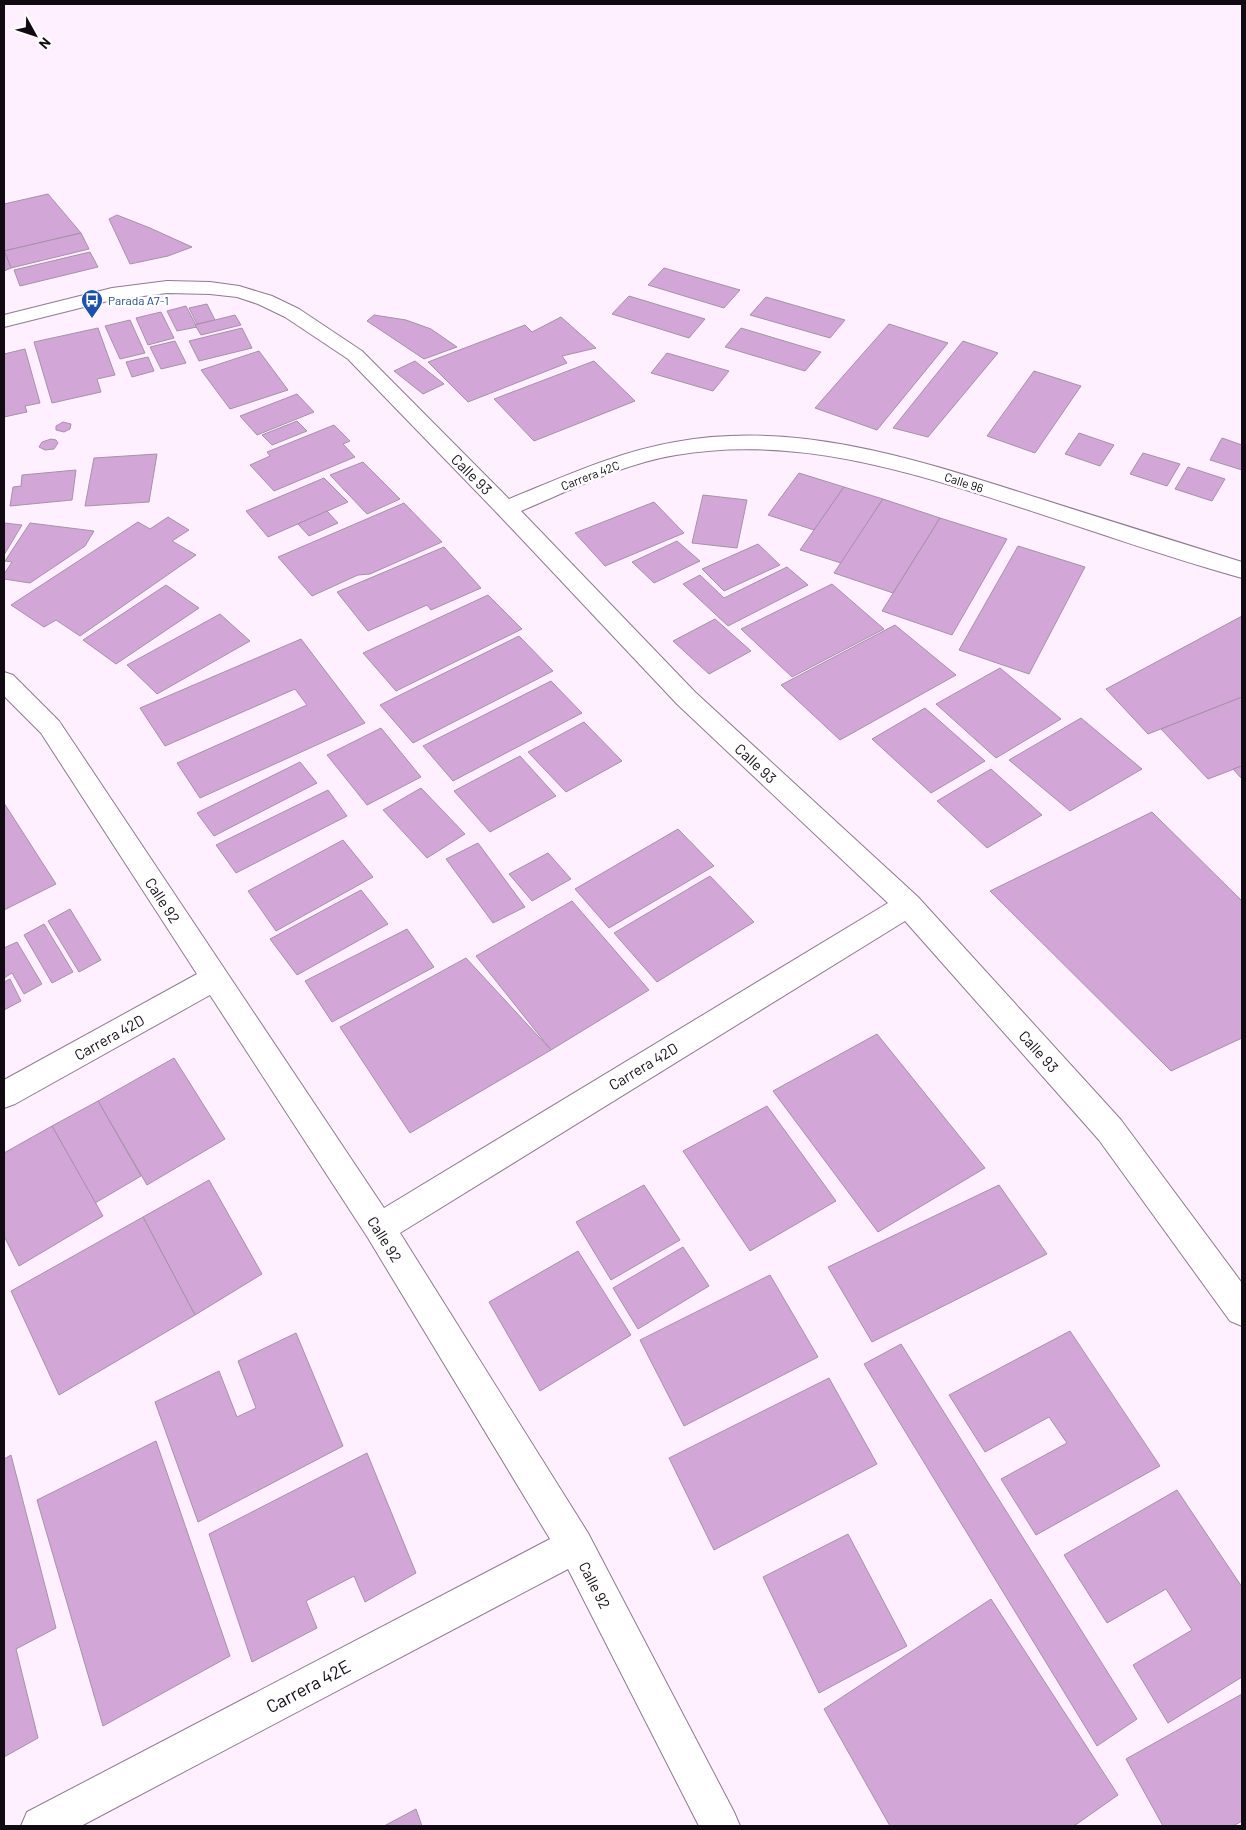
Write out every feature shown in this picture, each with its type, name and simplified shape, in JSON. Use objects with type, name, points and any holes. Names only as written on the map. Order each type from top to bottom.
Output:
[{"type":"street","name":"Calle 93","points":[[4,321],[112,294],[166,287],[210,288],[239,292],[265,300],[292,313],[355,355],[506,509],[686,698],[908,905],[1110,1130],[1242,1310]]},
{"type":"street","name":"Calle 96","points":[[676,448],[724,443],[772,442],[821,446],[862,454],[933,472],[1242,570]]},
{"type":"street","name":"Carrera 42C","points":[[506,509],[591,473],[676,448]]},
{"type":"street","name":"Calle 92","points":[[4,681],[50,727],[379,1228],[575,1546],[720,1826]]},
{"type":"street","name":"Carrera 42D","points":[[379,1228],[908,905]]},
{"type":"street","name":"Carrera 42D","points":[[4,1096],[214,979]]},
{"type":"street","name":"Carrera 42E","points":[[41,1826],[575,1546]]},
{"type":"building","points":[[48,194],[81,233],[4,251],[4,204]]},
{"type":"building","points":[[117,215],[192,247],[168,256],[130,264],[109,219]]},
{"type":"building","points":[[81,233],[89,249],[11,268],[4,251]]},
{"type":"building","points":[[4,250],[11,268],[4,271]]},
{"type":"building","points":[[90,252],[98,267],[20,286],[14,270]]},
{"type":"building","points":[[664,268],[740,290],[724,308],[648,285]]},
{"type":"building","points":[[629,296],[705,319],[689,338],[612,314]]},
{"type":"building","points":[[766,297],[845,320],[830,338],[750,315]]},
{"type":"building","points":[[207,304],[215,320],[197,324],[189,308]]},
{"type":"building","points":[[186,306],[197,327],[177,331],[167,311]]},
{"type":"building","points":[[161,312],[174,338],[148,345],[136,318]]},
{"type":"building","points":[[235,315],[241,325],[201,335],[195,325]]},
{"type":"building","points":[[374,315],[406,320],[431,329],[457,347],[424,359],[367,321]]},
{"type":"building","points":[[561,317],[596,348],[562,356],[567,363],[468,402],[428,362],[525,325],[532,332]]},
{"type":"building","points":[[130,320],[145,353],[120,359],[105,326]]},
{"type":"building","points":[[889,324],[948,343],[877,430],[815,408]]},
{"type":"building","points":[[98,328],[115,375],[97,379],[101,392],[52,403],[34,342]]},
{"type":"building","points":[[242,328],[252,348],[199,361],[189,341]]},
{"type":"building","points":[[741,328],[821,352],[805,371],[725,347]]},
{"type":"building","points":[[175,341],[186,363],[161,369],[150,347]]},
{"type":"building","points":[[963,341],[998,353],[928,437],[893,428]]},
{"type":"building","points":[[25,349],[40,403],[25,406],[27,412],[4,417],[4,354]]},
{"type":"building","points":[[259,351],[288,390],[230,409],[201,370]]},
{"type":"building","points":[[667,353],[729,371],[713,391],[651,373]]},
{"type":"building","points":[[148,357],[154,371],[132,377],[126,362]]},
{"type":"building","points":[[415,361],[444,384],[423,394],[394,371]]},
{"type":"building","points":[[594,361],[635,401],[534,441],[494,399]]},
{"type":"building","points":[[1034,371],[1081,386],[1035,453],[987,436]]},
{"type":"building","points":[[297,394],[314,412],[257,435],[240,416]]},
{"type":"building","points":[[297,421],[307,431],[272,445],[262,435]]},
{"type":"building","points":[[63,422],[71,424],[70,429],[64,432],[56,430],[56,426]]},
{"type":"building","points":[[334,425],[350,441],[343,444],[355,457],[274,491],[250,465],[270,456],[267,452]]},
{"type":"building","points":[[1079,433],[1114,445],[1100,466],[1065,454]]},
{"type":"building","points":[[1222,438],[1242,445],[1242,470],[1210,460]]},
{"type":"building","points":[[51,439],[56,440],[58,443],[54,449],[45,450],[39,447],[42,442]]},
{"type":"building","points":[[1143,453],[1180,464],[1167,486],[1130,474]]},
{"type":"building","points":[[157,454],[149,502],[85,506],[94,458]]},
{"type":"building","points":[[363,462],[400,499],[367,514],[330,475]]},
{"type":"building","points":[[1188,467],[1225,479],[1212,501],[1175,489]]},
{"type":"building","points":[[76,470],[72,500],[10,506],[13,487],[21,486],[22,475]]},
{"type":"building","points":[[799,473],[844,487],[814,530],[768,515]]},
{"type":"building","points":[[324,478],[348,502],[268,537],[246,511]]},
{"type":"building","points":[[844,487],[883,499],[841,563],[800,550]]},
{"type":"building","points":[[703,495],[747,500],[737,548],[692,543]]},
{"type":"building","points":[[883,499],[940,518],[893,593],[834,573]]},
{"type":"building","points":[[654,502],[684,533],[605,566],[575,533]]},
{"type":"building","points":[[404,503],[442,542],[370,574],[358,575],[312,596],[278,557]]},
{"type":"building","points":[[327,511],[338,523],[309,536],[298,524]]},
{"type":"building","points":[[168,517],[189,530],[172,541],[196,555],[80,636],[56,620],[44,627],[11,605],[138,522],[150,529]]},
{"type":"building","points":[[940,518],[1007,539],[952,635],[882,611]]},
{"type":"building","points":[[4,523],[22,525],[4,555]]},
{"type":"building","points":[[30,523],[94,531],[85,546],[30,583],[4,579],[4,574],[12,562],[5,561]]},
{"type":"building","points":[[677,541],[700,561],[654,583],[632,562]]},
{"type":"building","points":[[758,544],[780,565],[724,591],[702,569]]},
{"type":"building","points":[[1018,546],[1085,567],[1029,674],[959,650]]},
{"type":"building","points":[[444,547],[481,588],[431,610],[427,605],[368,631],[337,592]]},
{"type":"building","points":[[787,567],[808,585],[728,626],[683,584],[700,575],[724,598]]},
{"type":"building","points":[[832,584],[884,629],[792,677],[741,629]]},
{"type":"building","points":[[166,585],[199,608],[116,664],[83,640]]},
{"type":"building","points":[[488,595],[522,629],[396,691],[363,653]]},
{"type":"building","points":[[220,614],[250,641],[157,694],[127,665]]},
{"type":"building","points":[[1242,616],[1242,697],[1148,734],[1106,689]]},
{"type":"building","points":[[715,619],[751,651],[709,674],[673,641]]},
{"type":"building","points":[[895,625],[956,675],[840,740],[781,685]]},
{"type":"building","points":[[519,636],[553,671],[413,743],[380,705]]},
{"type":"building","points":[[301,639],[365,723],[200,798],[177,763],[307,705],[295,689],[165,746],[140,708]]},
{"type":"building","points":[[1000,668],[1061,719],[996,758],[936,704]]},
{"type":"building","points":[[551,681],[582,713],[453,781],[423,746]]},
{"type":"building","points":[[1242,697],[1242,766],[1208,779],[1161,729]]},
{"type":"building","points":[[925,708],[985,761],[931,793],[872,739]]},
{"type":"building","points":[[1081,718],[1142,769],[1070,811],[1009,760]]},
{"type":"building","points":[[584,722],[622,761],[566,792],[528,752]]},
{"type":"building","points":[[381,728],[421,777],[367,805],[327,755]]},
{"type":"building","points":[[520,756],[556,796],[490,832],[454,791]]},
{"type":"building","points":[[300,762],[317,783],[214,836],[197,813]]},
{"type":"building","points":[[1242,766],[1242,779],[1233,769]]},
{"type":"building","points":[[991,769],[1042,815],[987,848],[937,801]]},
{"type":"building","points":[[421,788],[465,834],[427,858],[383,810]]},
{"type":"building","points":[[328,790],[347,816],[236,873],[216,845]]},
{"type":"building","points":[[4,803],[56,884],[4,910]]},
{"type":"building","points":[[1152,812],[1242,901],[1242,1038],[1171,1071],[990,891]]},
{"type":"building","points":[[678,829],[714,866],[609,928],[575,889]]},
{"type":"building","points":[[343,840],[373,877],[276,931],[248,891]]},
{"type":"building","points":[[478,843],[525,907],[493,923],[446,859]]},
{"type":"building","points":[[548,853],[571,879],[532,901],[509,874]]},
{"type":"building","points":[[710,876],[754,922],[657,982],[614,933]]},
{"type":"building","points":[[361,890],[388,924],[297,975],[270,939]]},
{"type":"building","points":[[572,901],[649,990],[551,1050],[476,956]]},
{"type":"building","points":[[70,909],[101,960],[79,972],[48,921]]},
{"type":"building","points":[[44,924],[73,972],[52,983],[24,935]]},
{"type":"building","points":[[407,929],[434,967],[332,1022],[305,981]]},
{"type":"building","points":[[17,942],[42,984],[24,994],[12,973],[4,978],[4,948]]},
{"type":"building","points":[[466,958],[551,1050],[410,1133],[340,1027]]},
{"type":"building","points":[[10,979],[21,1001],[4,1010],[4,982]]},
{"type":"building","points":[[877,1034],[985,1168],[878,1232],[773,1091]]},
{"type":"building","points":[[174,1058],[225,1139],[147,1185],[98,1101]]},
{"type":"building","points":[[98,1101],[141,1176],[95,1203],[52,1126]]},
{"type":"building","points":[[767,1106],[836,1201],[750,1251],[683,1151]]},
{"type":"building","points":[[52,1126],[103,1216],[19,1266],[4,1236],[4,1153]]},
{"type":"building","points":[[209,1180],[262,1274],[195,1315],[143,1217]]},
{"type":"building","points":[[644,1185],[680,1240],[611,1280],[576,1222]]},
{"type":"building","points":[[999,1185],[1047,1254],[872,1342],[828,1267]]},
{"type":"building","points":[[143,1217],[195,1315],[59,1395],[11,1291]]},
{"type":"building","points":[[683,1247],[709,1286],[638,1329],[613,1288]]},
{"type":"building","points":[[578,1251],[631,1335],[540,1391],[489,1302]]},
{"type":"building","points":[[770,1275],[818,1357],[684,1426],[640,1340]]},
{"type":"building","points":[[1070,1331],[1160,1466],[1036,1535],[1001,1479],[1067,1443],[1049,1417],[985,1452],[949,1395]]},
{"type":"building","points":[[296,1333],[343,1446],[198,1522],[155,1402],[219,1371],[237,1417],[256,1408],[238,1361]]},
{"type":"building","points":[[901,1344],[1137,1719],[1097,1746],[864,1364]]},
{"type":"building","points":[[829,1378],[877,1464],[714,1550],[669,1458]]},
{"type":"building","points":[[156,1441],[230,1656],[103,1726],[37,1500]]},
{"type":"building","points":[[367,1453],[416,1573],[365,1602],[354,1576],[306,1601],[317,1628],[252,1662],[209,1534]]},
{"type":"building","points":[[11,1455],[56,1628],[16,1649],[38,1738],[4,1757],[4,1459]]},
{"type":"building","points":[[1177,1490],[1242,1587],[1242,1677],[1168,1723],[1133,1665],[1192,1630],[1166,1589],[1107,1623],[1064,1555]]},
{"type":"building","points":[[848,1534],[907,1646],[819,1693],[763,1577]]},
{"type":"building","points":[[991,1599],[1118,1795],[1074,1826],[890,1826],[824,1709]]},
{"type":"building","points":[[1242,1694],[1242,1821],[1233,1826],[1163,1826],[1126,1759]]},
{"type":"building","points":[[416,1809],[422,1826],[384,1826]]},
{"type":"place","name":"Parada A7-1","points":[[92,319]]}]
